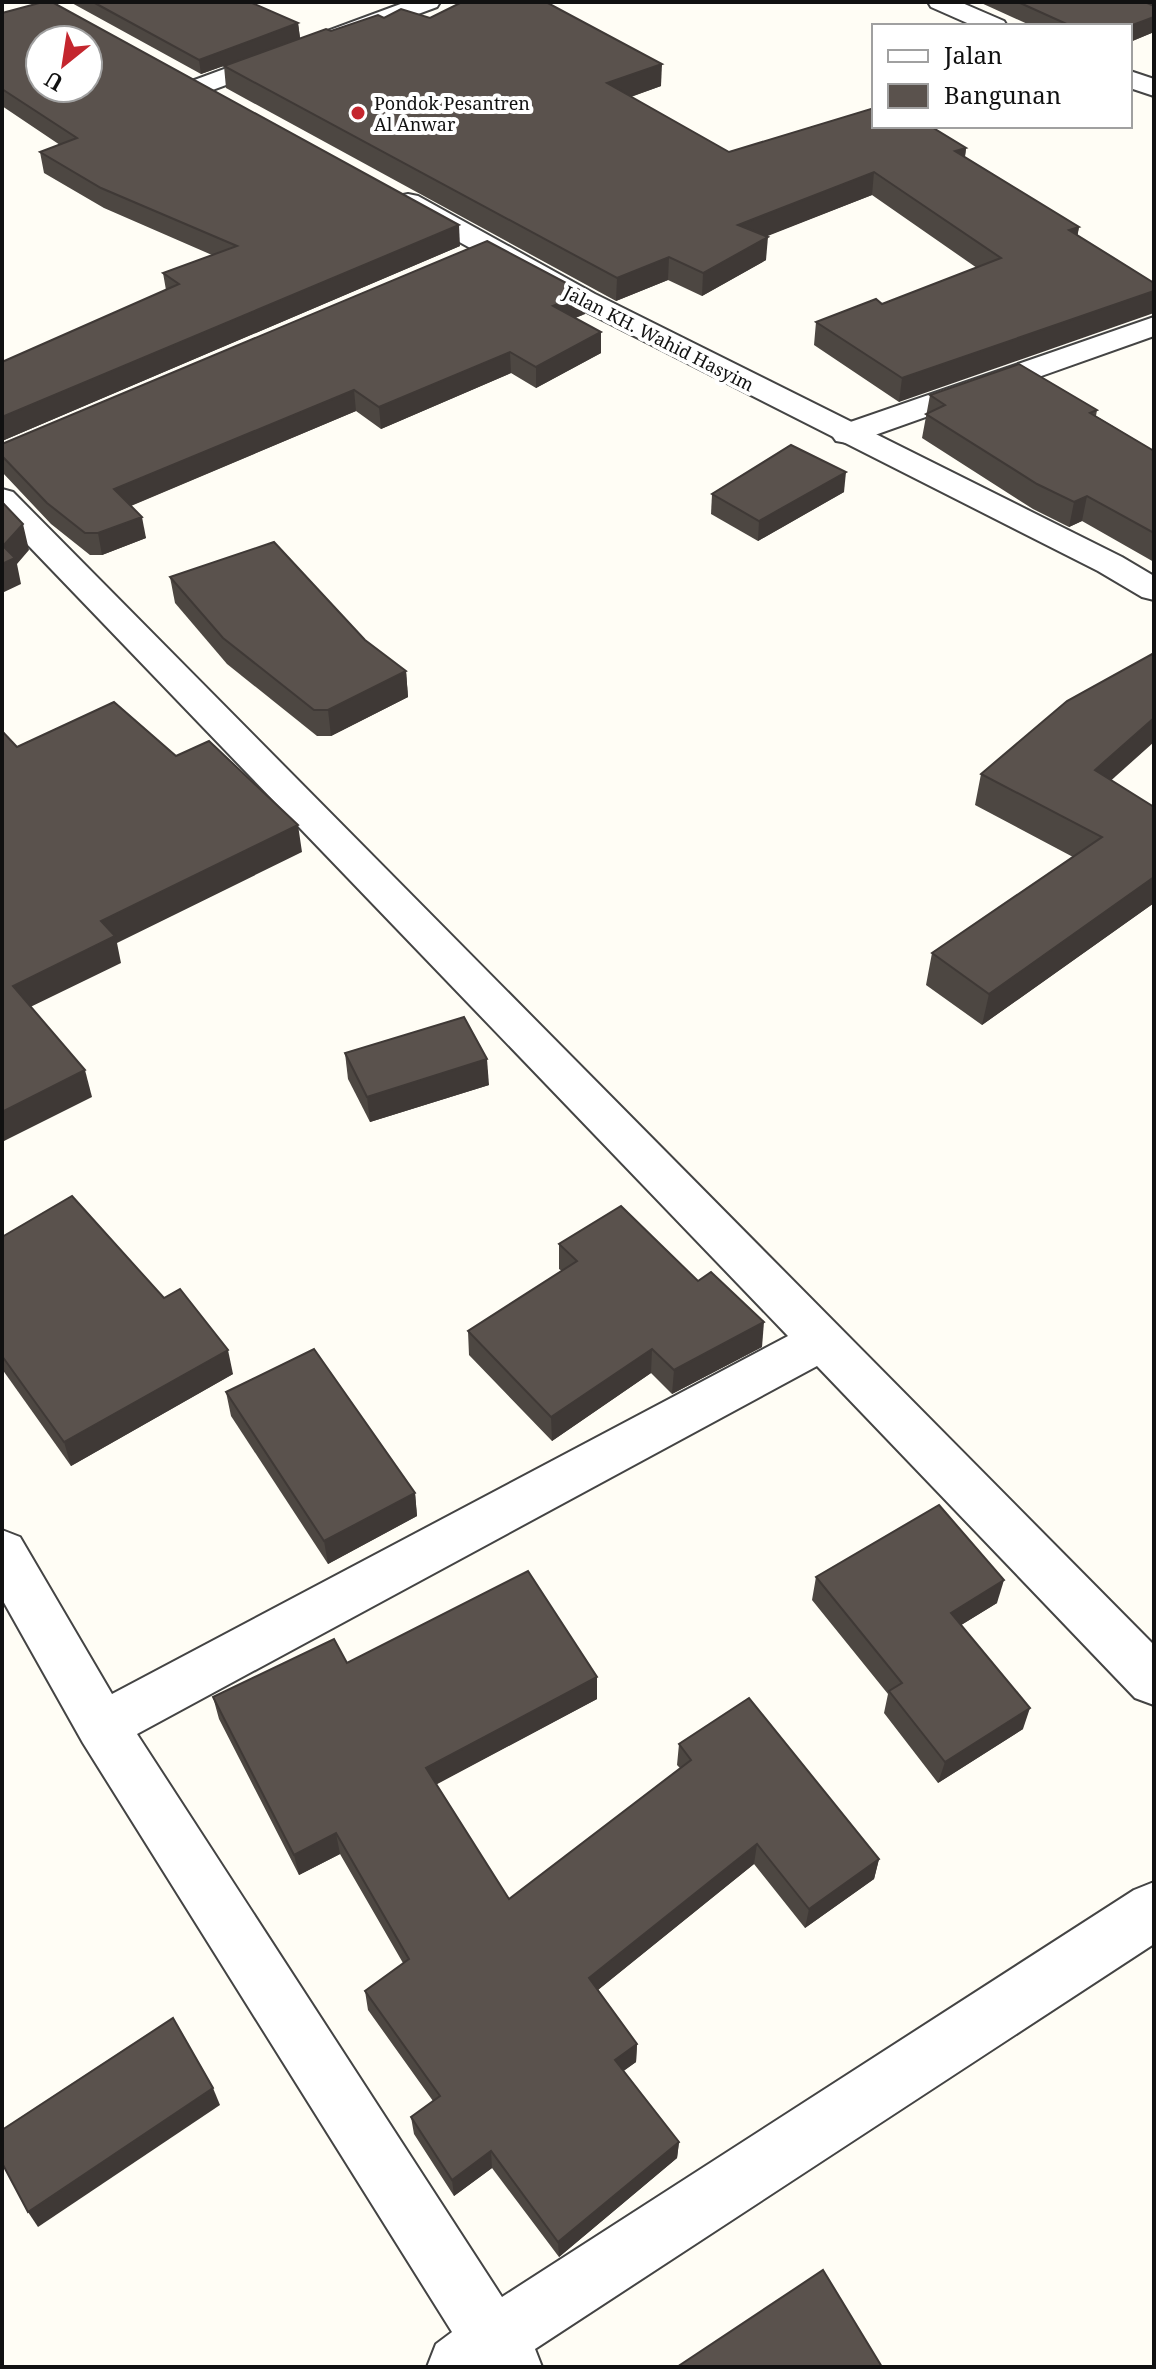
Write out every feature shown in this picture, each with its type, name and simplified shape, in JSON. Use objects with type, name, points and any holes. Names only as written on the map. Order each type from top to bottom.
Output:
[{"type":"street","points":[[198,87],[428,2]]},
{"type":"street","points":[[940,2],[990,24]]},
{"type":"street","points":[[171,73],[222,100]]},
{"type":"street","points":[[1132,80],[1154,88]]},
{"type":"street","name":"Jalan KH. Wahid Hasyim","points":[[381,187],[585,300],[1110,564],[1154,590]]},
{"type":"street","points":[[460,260],[489,247]]},
{"type":"street","points":[[847,434],[1154,326]]},
{"type":"street","points":[[2,499],[1154,1681]]},
{"type":"street","points":[[102,1726],[823,1340]]},
{"type":"street","points":[[2,1552],[102,1726],[487,2358],[1154,1909]]},
{"type":"building","points":[[52,2],[92,24],[24,24],[24,103],[2,89],[2,13]]},
{"type":"building","points":[[93,2],[250,2],[298,23],[199,60]]},
{"type":"building","points":[[462,2],[546,2],[662,64],[607,83],[729,152],[872,109],[872,128],[933,128],[966,148],[955,151],[1079,227],[1069,230],[1154,283],[1154,291],[902,378],[816,322],[876,299],[882,304],[1001,258],[874,172],[738,225],[768,237],[703,273],[669,257],[617,278],[224,66],[326,29],[331,31],[378,15],[384,18],[401,9],[430,18]]},
{"type":"building","points":[[1018,2],[1145,2],[1154,6],[1154,17],[1132,25],[1067,24]]},
{"type":"building","points":[[104,30],[459,225],[2,417],[2,362],[179,284],[163,273],[237,246],[101,188],[40,152],[77,138],[25,104],[104,104]]},
{"type":"building","points":[[487,241],[585,293],[553,306],[601,332],[536,367],[510,352],[379,407],[354,390],[114,489],[142,517],[98,533],[85,533],[47,503],[2,456],[2,444]]},
{"type":"building","points":[[1019,364],[1097,410],[1090,413],[1154,451],[1154,533],[1087,496],[1074,502],[1037,484],[926,414],[945,405],[930,395]]},
{"type":"building","points":[[791,445],[846,472],[759,521],[712,494]]},
{"type":"building","points":[[2,502],[23,524],[3,546],[15,558],[2,564]]},
{"type":"building","points":[[274,542],[365,640],[406,671],[328,710],[314,710],[223,638],[170,577]]},
{"type":"building","points":[[1154,653],[1154,718],[1095,770],[1154,807],[1154,877],[989,994],[932,953],[1102,837],[981,774],[1067,701]]},
{"type":"building","points":[[114,702],[176,756],[209,741],[298,825],[101,921],[115,936],[13,986],[85,1070],[2,1112],[2,731],[17,747]]},
{"type":"building","points":[[464,1017],[487,1059],[367,1097],[345,1053]]},
{"type":"building","points":[[72,1196],[164,1298],[180,1289],[228,1350],[64,1442],[2,1356],[2,1237]]},
{"type":"building","points":[[621,1206],[698,1281],[711,1272],[764,1322],[674,1370],[652,1349],[551,1417],[468,1331],[577,1261],[559,1244]]},
{"type":"building","points":[[314,1349],[415,1493],[324,1541],[226,1392]]},
{"type":"building","points":[[939,1505],[1004,1580],[951,1613],[1030,1708],[945,1762],[889,1691],[902,1683],[816,1577]]},
{"type":"building","points":[[528,1571],[597,1677],[426,1768],[509,1899],[691,1760],[679,1744],[749,1698],[879,1859],[809,1909],[757,1844],[589,1978],[637,2044],[615,2060],[679,2142],[558,2242],[491,2151],[452,2180],[411,2117],[440,2096],[365,1991],[409,1959],[336,1833],[294,1855],[213,1697],[334,1639],[347,1663]]},
{"type":"building","points":[[173,2018],[213,2088],[28,2212],[2,2163],[2,2130]]},
{"type":"building","points":[[823,2270],[882,2367],[677,2367]]},
{"type":"place","name":"Pondok Pesantren Al Anwar","points":[[358,113]]}]
